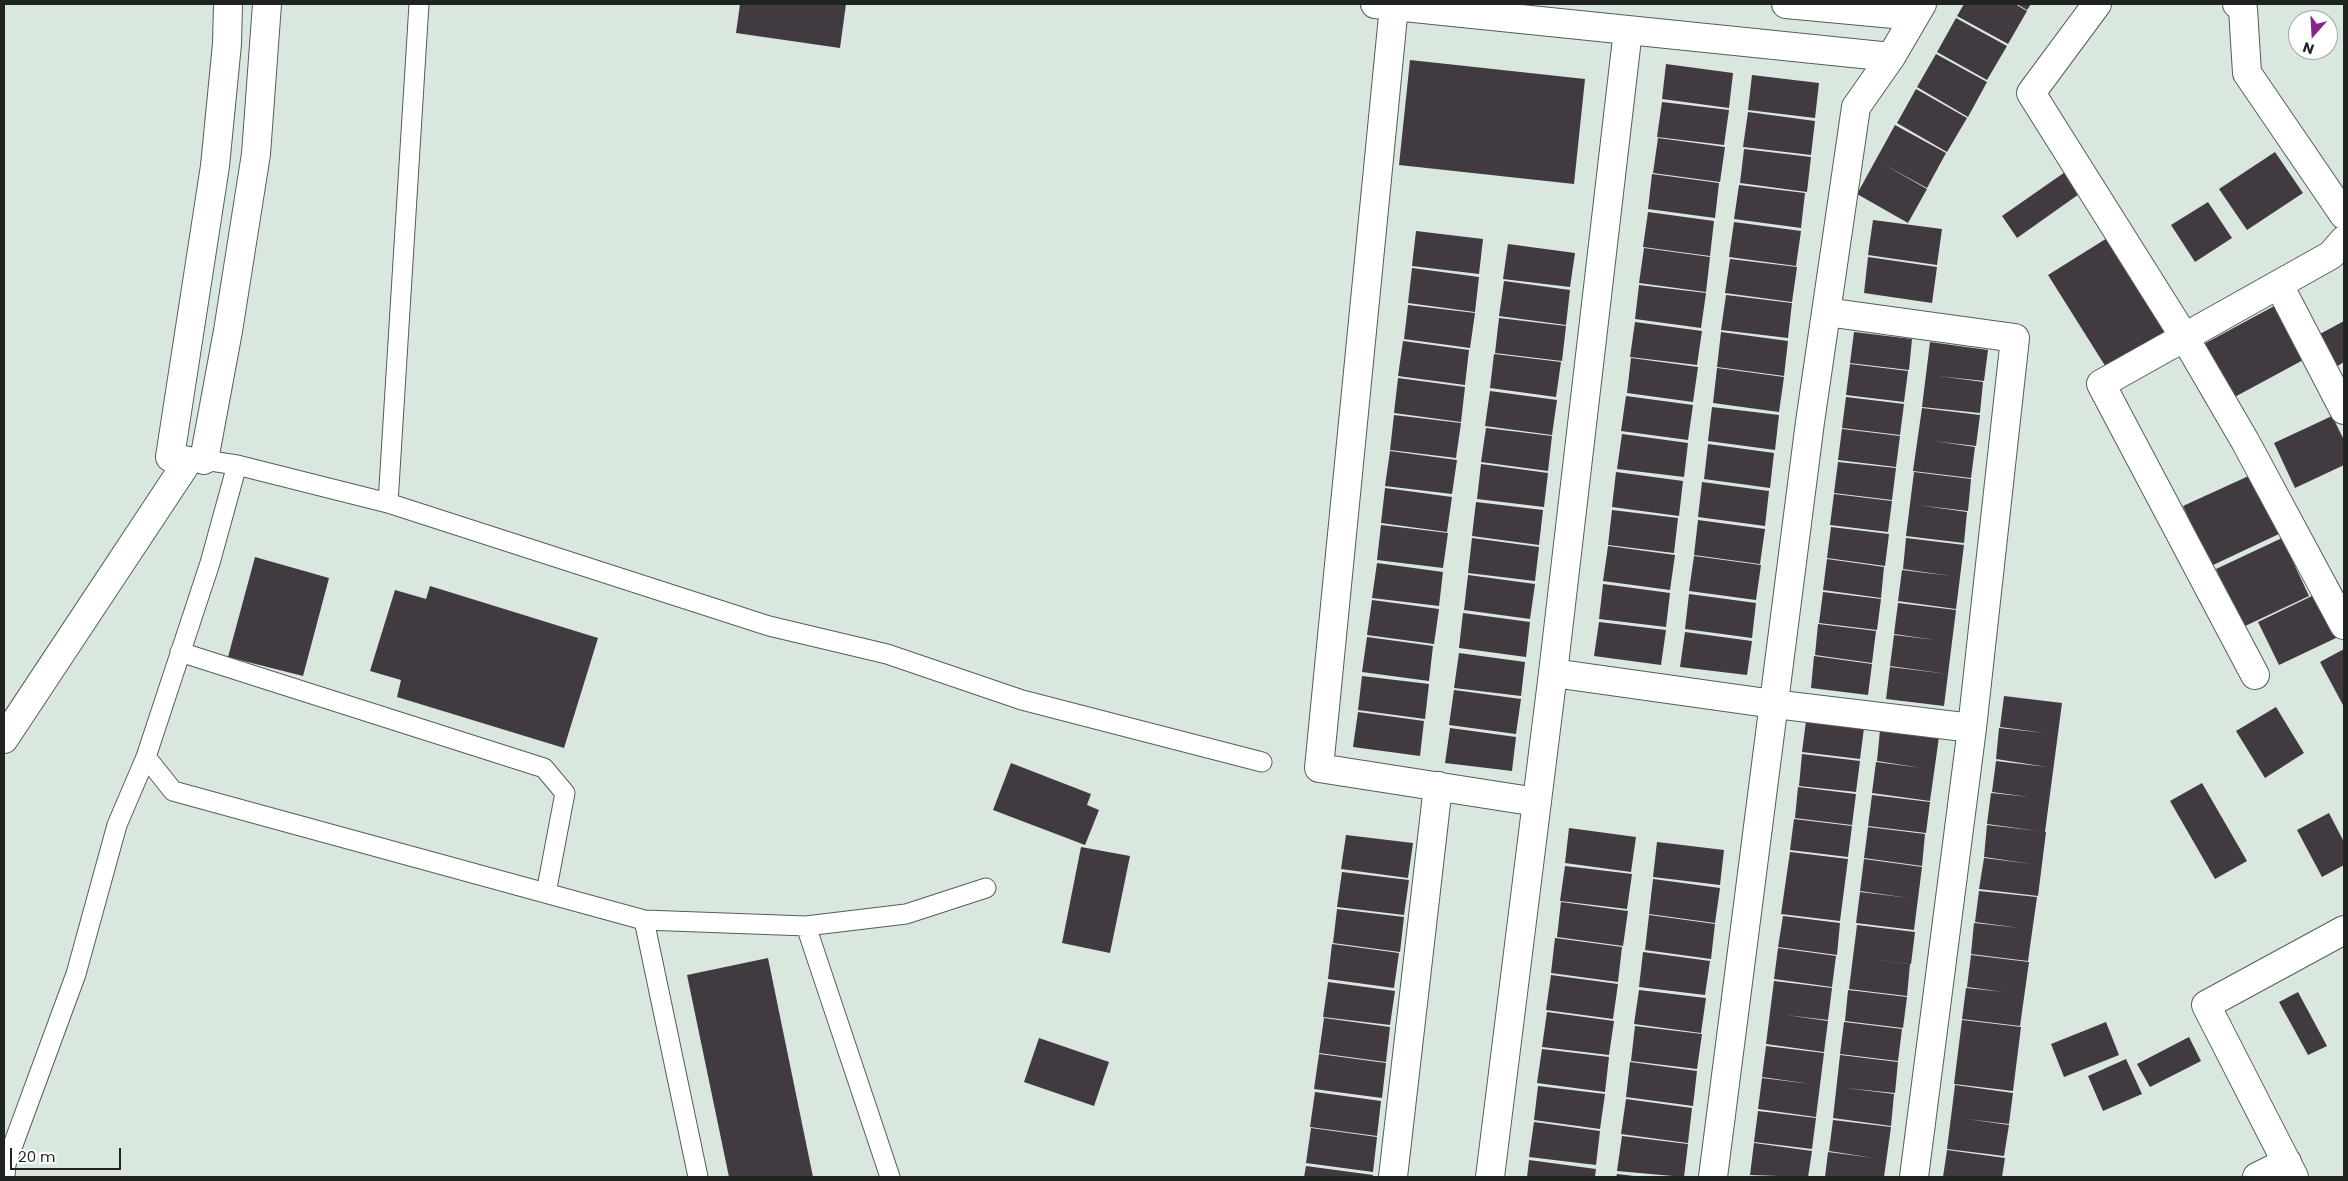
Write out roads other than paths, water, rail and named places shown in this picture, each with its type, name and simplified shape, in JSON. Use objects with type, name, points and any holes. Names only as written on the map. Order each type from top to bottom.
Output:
[{"type":"street","points":[[187,460],[227,44],[228,4]]},
{"type":"street","points":[[4,738],[187,460],[228,331],[256,154],[267,4]]},
{"type":"street","points":[[1713,1177],[1826,312],[1856,107],[1892,57],[1918,10],[1786,4]]},
{"type":"street","points":[[2096,4],[2031,93],[2185,338],[2245,441],[2344,625]]},
{"type":"street","points":[[2237,4],[2243,9],[2247,73],[2344,215]]},
{"type":"street","points":[[1537,802],[1319,768],[1385,5],[1892,57]]},
{"type":"street","points":[[1490,1177],[1553,672],[1628,30]]},
{"type":"street","points":[[2255,675],[2101,384],[2331,255],[2344,240]]},
{"type":"street","points":[[2279,285],[2344,410]]},
{"type":"street","points":[[1826,312],[2015,338],[1972,728],[1914,1177]]},
{"type":"street","points":[[1553,672],[1774,704],[1972,728]]},
{"type":"street","points":[[1392,1177],[1438,786]]},
{"type":"street","points":[[2257,1177],[2290,1170],[2206,1005],[2344,930]]},
{"type":"lane","points":[[388,503],[419,4]]},
{"type":"lane","points":[[187,460],[237,465],[388,503],[769,626],[887,654],[1022,700],[1262,762]]},
{"type":"lane","points":[[5,1177],[6,1164],[76,974],[117,825],[146,757],[210,563],[237,465]]},
{"type":"lane","points":[[180,652],[544,768],[566,793],[546,893]]},
{"type":"lane","points":[[146,757],[173,791],[644,920],[806,926],[906,914],[986,888]]},
{"type":"lane","points":[[644,920],[698,1177]]},
{"type":"lane","points":[[806,926],[890,1177]]}]
